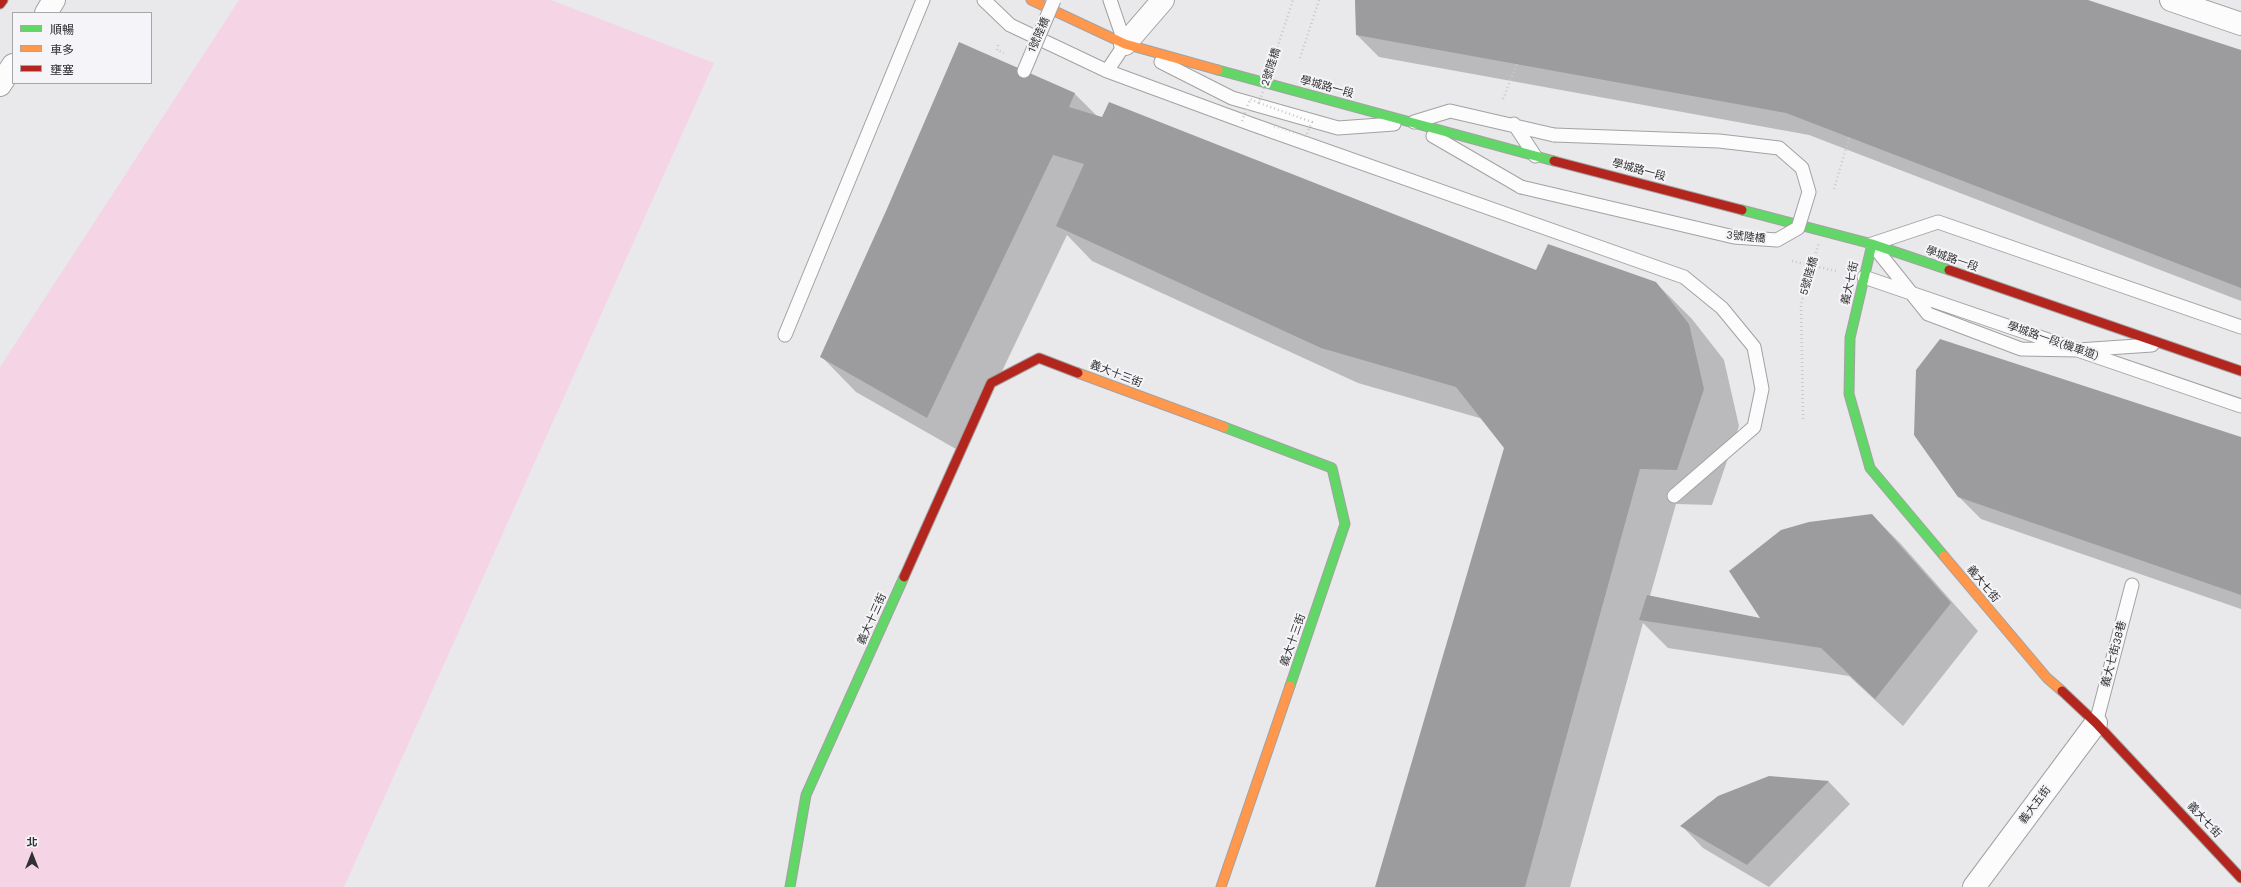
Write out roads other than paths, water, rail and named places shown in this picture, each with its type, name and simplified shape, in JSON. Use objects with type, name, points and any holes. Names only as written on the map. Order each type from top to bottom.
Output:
[{"type":"street","points":[[0,4],[3,0]]},
{"type":"street","points":[[47,12],[54,0]]},
{"type":"street","name":"學城路一段","points":[[1031,0],[1125,44],[1411,123],[1872,244],[2241,371]]},
{"type":"street","points":[[1125,44],[1163,0]]},
{"type":"street","points":[[2170,0],[2241,24]]},
{"type":"street","points":[[0,85],[12,67]]},
{"type":"street","name":"義大七街","points":[[1872,244],[1850,338],[1849,394],[1870,468],[2047,678],[2096,723],[2241,878]]},
{"type":"street","name":"義大十三街","points":[[790,887],[806,795],[991,383],[1039,358],[1332,468],[1345,524],[1222,887]]},
{"type":"street","name":"義大五街","points":[[1974,887],[2096,723]]},
{"type":"lane","points":[[785,335],[923,0]]},
{"type":"lane","points":[[984,0],[1010,25],[1107,71],[1242,121],[1684,278],[1722,308],[1754,347],[1762,389],[1754,427],[1674,496]]},
{"type":"lane","name":"1號陸橋","points":[[1024,71],[1054,0]]},
{"type":"lane","points":[[1107,71],[1125,44],[1110,0]]},
{"type":"lane","name":"3號陸橋","points":[[1125,44],[1232,98],[1338,128],[1411,123],[1450,111],[1514,124],[1554,135],[1719,141],[1779,148],[1802,168],[1809,192],[1798,228],[1777,240],[1734,237],[1521,187],[1411,123]]},
{"type":"lane","points":[[1514,124],[1536,156]]},
{"type":"lane","points":[[1910,292],[1872,244],[1938,222],[2241,327]]},
{"type":"lane","name":"學城路一段(機車道)","points":[[1864,277],[2241,406]]},
{"type":"lane","points":[[2078,350],[2166,344]]},
{"type":"lane","name":"義大七街38巷","points":[[2096,723],[2132,585]]}]
